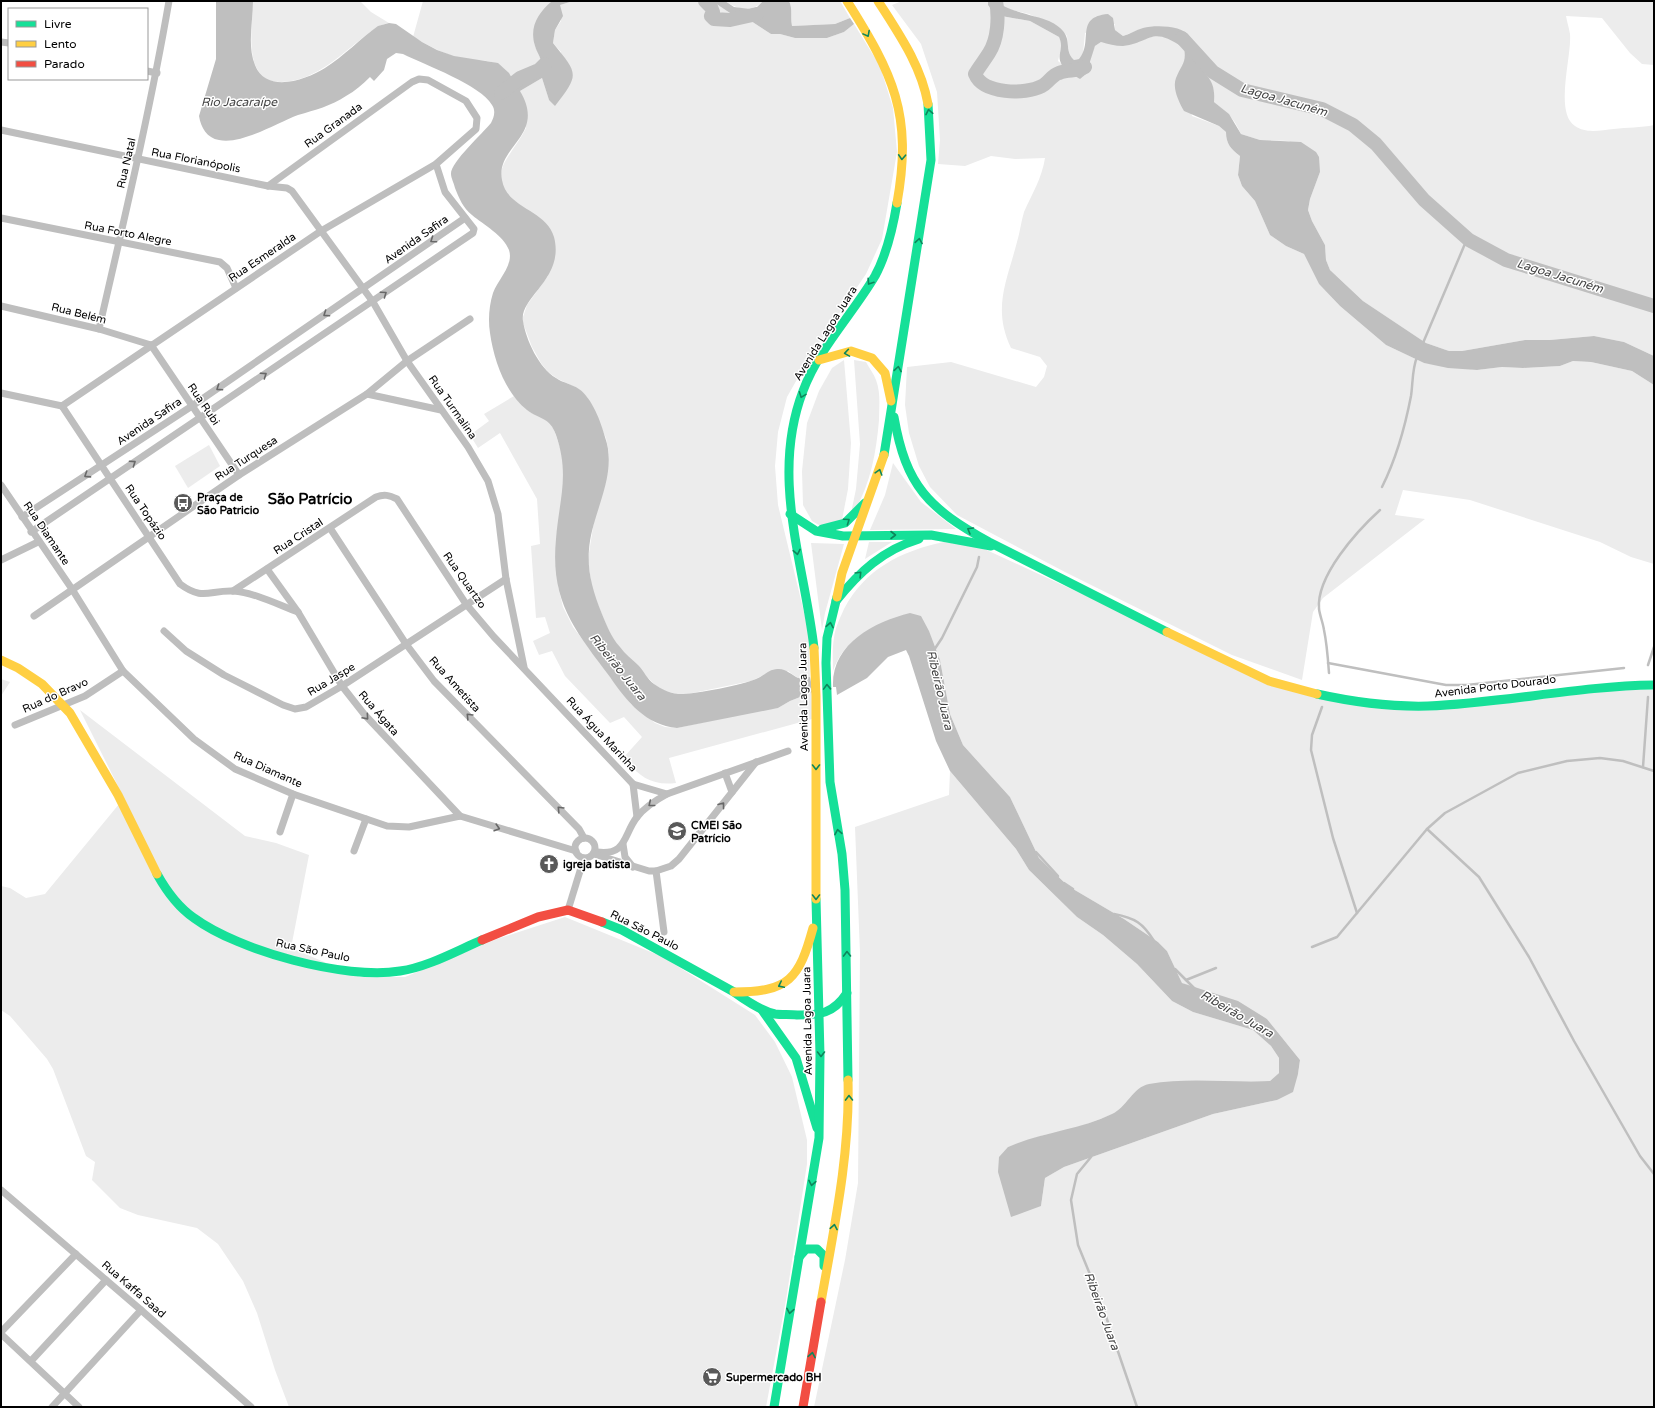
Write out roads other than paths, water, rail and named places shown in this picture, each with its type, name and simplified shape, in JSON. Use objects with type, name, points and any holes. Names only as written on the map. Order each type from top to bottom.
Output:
[{"type":"main road","name":"Avenida Lagoa Juara","points":[[774,1407],[819,1138],[820,1015],[816,916],[816,665],[814,634],[790,514],[787,474],[788,447],[793,417],[803,390],[819,360],[875,275],[882,260],[898,196],[902,159],[902,130],[898,101],[881,60],[847,1]]},
{"type":"main road","points":[[803,1407],[848,1142],[849,1112],[844,870],[830,782],[826,663],[827,638],[842,572],[884,457],[931,160],[931,122],[923,84],[914,59],[878,1]]},
{"type":"main road","points":[[819,360],[851,351],[872,358],[885,373],[899,447],[910,476],[927,499],[947,516],[1003,549]]},
{"type":"main road","points":[[816,531],[845,523],[870,498]]},
{"type":"main road","points":[[790,514],[806,526],[816,531],[843,536],[931,535],[1003,549]]},
{"type":"main road","points":[[834,604],[857,575],[872,562],[905,543],[931,535]]},
{"type":"main road","name":"Avenida Porto Dourado","points":[[1003,549],[1139,619],[1276,684],[1316,695],[1356,702],[1434,706],[1504,699],[1599,686],[1654,685]]},
{"type":"main road","name":"Rua São Paulo","points":[[1,660],[22,671],[38,682],[63,704],[80,728],[110,779],[165,889],[179,906],[194,919],[213,932],[235,942],[280,956],[342,970],[377,974],[396,973],[415,968],[538,917],[568,910],[622,930],[734,992],[762,1010],[780,1014],[820,1015]]},
{"type":"main road","points":[[734,992],[764,991],[786,983],[794,976],[806,955],[816,916]]},
{"type":"main road","points":[[820,1015],[833,1009],[847,993]]},
{"type":"main road","points":[[762,1010],[785,1040],[796,1058],[819,1138]]},
{"type":"main road","points":[[799,1257],[803,1251],[810,1248],[817,1249],[824,1256],[821,1305]]},
{"type":"street","name":"Rua Natal","points":[[99,329],[138,159],[169,1]]},
{"type":"street","points":[[148,71],[156,73]]},
{"type":"street","name":"Rua Esmeralda","points":[[62,406],[321,231],[436,164],[476,129],[476,118],[466,102],[428,80],[419,79],[412,82]]},
{"type":"street","name":"Rua Granada","points":[[268,186],[412,82]]},
{"type":"street","name":"Rua Florianópolis","points":[[1,130],[268,186],[287,188],[292,191]]},
{"type":"street","points":[[436,164],[445,192],[465,218]]},
{"type":"street","name":"Rua Turmalina","points":[[292,191],[373,302],[407,361],[468,447],[488,481],[498,514],[506,579],[524,667]]},
{"type":"street","name":"Rua Forto Alegre","points":[[1,218],[119,243],[220,262],[227,268],[236,288]]},
{"type":"street","name":"Avenida Safira","points":[[22,518],[192,406],[465,218],[474,229],[473,233],[373,302],[31,532]]},
{"type":"street","name":"Rua Belém","points":[[1,306],[99,329],[151,345]]},
{"type":"street","name":"Rua Turquesa","points":[[34,616],[239,475],[367,394],[407,361],[470,319]]},
{"type":"street","name":"Rua Rubi","points":[[151,345],[239,475]]},
{"type":"street","points":[[1,393],[62,406]]},
{"type":"street","points":[[367,394],[441,410]]},
{"type":"street","name":"Rua Topázio","points":[[62,406],[180,584],[190,592],[201,594],[233,591]]},
{"type":"street","name":"Rua Diamante","points":[[2,486],[31,532],[72,589],[123,671],[194,739],[235,769],[293,794],[387,826],[409,827],[460,816],[576,851]]},
{"type":"street","name":"Rua Cristal","points":[[233,591],[376,497],[383,495],[397,499]]},
{"type":"street","name":"Rua Quartzo","points":[[397,499],[466,604],[494,637],[524,667]]},
{"type":"street","name":"Rua Ametista","points":[[330,528],[406,644],[434,681],[579,829],[584,838]]},
{"type":"street","points":[[1,560],[38,542]]},
{"type":"street","name":"Rua Ágata","points":[[267,569],[298,612],[342,686],[380,732],[460,816]]},
{"type":"street","name":"Rua Jaspe","points":[[164,631],[186,651],[224,675],[283,705],[295,709],[306,707],[342,686],[506,579]]},
{"type":"street","points":[[233,591],[266,600],[298,612]]},
{"type":"street","name":"Rua Água Marinha","points":[[524,667],[633,784],[667,794]]},
{"type":"street","name":"Rua do Bravo","points":[[15,725],[97,689],[123,671]]},
{"type":"street","points":[[584,858],[589,857],[594,853],[610,852],[623,844],[637,817],[654,801],[667,794],[788,751]]},
{"type":"street","points":[[594,853],[649,872],[671,866],[679,859],[756,762]]},
{"type":"street","points":[[725,773],[732,792]]},
{"type":"street","points":[[633,784],[637,817]]},
{"type":"street","points":[[280,832],[293,794]]},
{"type":"street","points":[[354,851],[366,818]]},
{"type":"street","points":[[584,858],[576,851],[576,844],[584,838],[592,841],[595,848],[594,853]]},
{"type":"street","points":[[623,844],[625,857],[633,867]]},
{"type":"street","points":[[568,910],[584,858]]},
{"type":"street","points":[[656,871],[664,932]]},
{"type":"street","name":"Rua Kaffa Saad","points":[[1,1190],[142,1310],[251,1407]]},
{"type":"street","points":[[76,1254],[1,1333],[66,1393],[79,1407]]},
{"type":"street","points":[[31,1361],[106,1280]]},
{"type":"street","points":[[52,1407],[142,1310]]},
{"type":"water","name":"Rio Jacaraípe","points":[[216,1],[253,1],[251,50],[255,65],[260,74],[277,82],[297,80],[317,73],[339,58],[378,26],[389,23],[396,24],[422,42],[437,50],[454,56],[498,63],[509,73],[514,82],[529,75],[541,64],[533,39],[533,33],[536,21],[543,10],[552,1],[573,1],[560,5],[563,16],[555,30],[553,43],[571,68],[573,74],[572,80],[569,87],[555,106],[549,100],[542,78],[520,91],[527,106],[528,119],[524,130],[506,158],[502,168],[502,180],[505,190],[511,197],[543,220],[550,228],[554,237],[556,252],[553,264],[548,276],[524,312],[523,321],[530,345],[544,368],[559,380],[579,389],[588,398],[598,418],[608,447],[609,458],[607,479],[589,545],[589,567],[593,590],[608,627],[617,643],[652,682],[665,690],[678,694],[685,694],[717,689],[740,684],[759,678],[767,672],[782,669],[798,678],[810,677],[813,692],[790,701],[778,708],[677,728],[666,726],[647,717],[638,711],[623,695],[576,629],[561,598],[557,581],[555,561],[563,475],[560,449],[554,429],[548,422],[527,410],[519,403],[507,385],[494,354],[489,328],[490,308],[495,288],[505,272],[509,261],[509,250],[498,235],[466,209],[458,195],[451,177],[452,169],[461,156],[491,123],[494,114],[492,105],[477,90],[465,83],[403,54],[396,53],[387,59],[384,70],[374,81],[370,77],[353,92],[335,102],[298,115],[248,136],[228,141],[215,139],[205,132],[201,125],[199,116],[216,59]]},
{"type":"water","points":[[708,1],[725,1],[734,7],[750,9],[757,7],[763,1],[789,1],[791,7],[792,26],[835,24],[850,18],[854,24],[844,32],[827,38],[795,38],[780,34],[771,34],[751,21],[736,17],[715,3]]},
{"type":"water","points":[[988,1],[998,1],[1006,7],[1044,19],[1058,26],[1066,36],[1070,55],[1074,60],[1079,59],[1083,52],[1088,25],[1091,20],[1098,16],[1108,14],[1113,18],[1115,30],[1123,36],[1143,28],[1154,26],[1175,28],[1186,33],[1192,40],[1197,61],[1212,84],[1214,89],[1214,102],[1229,114],[1241,134],[1260,140],[1301,142],[1316,152],[1319,157],[1320,172],[1310,199],[1308,210],[1312,221],[1325,245],[1326,260],[1330,270],[1363,301],[1426,343],[1449,351],[1462,351],[1525,340],[1550,340],[1594,336],[1624,342],[1654,356],[1654,385],[1632,371],[1591,362],[1573,361],[1560,366],[1523,368],[1502,367],[1477,370],[1448,368],[1424,363],[1386,345],[1340,306],[1319,284],[1304,254],[1286,246],[1270,235],[1255,201],[1242,186],[1238,175],[1240,156],[1230,146],[1227,140],[1226,132],[1219,126],[1184,111],[1175,90],[1175,82],[1184,61],[1184,48],[1173,41],[1158,36],[1123,46],[1101,42],[1095,46],[1086,74],[1080,79],[1065,69],[1060,62],[1061,44],[1059,37],[1030,21],[996,15],[988,5]]},
{"type":"water","points":[[910,613],[921,616],[929,631],[940,660],[950,714],[963,745],[1010,797],[1039,858],[1068,886],[1124,919],[1158,942],[1167,951],[1182,983],[1238,1001],[1267,1019],[1300,1060],[1293,1092],[1277,1100],[1213,1114],[1064,1167],[1045,1178],[1041,1206],[1011,1217],[998,1172],[999,1157],[1008,1147],[1034,1138],[1087,1124],[1112,1114],[1117,1111],[1138,1089],[1149,1084],[1179,1081],[1270,1081],[1279,1073],[1279,1058],[1271,1046],[1253,1030],[1193,1012],[1172,1001],[1137,964],[1103,935],[1077,917],[1029,870],[1016,849],[950,771],[936,741],[906,650],[888,657],[867,678],[837,695],[836,687],[833,687],[834,672],[839,659],[847,647],[857,637],[869,629],[882,622]]},
{"type":"waterway","name":"Lagoa Jacuném","points":[[705,1],[711,7],[713,12],[711,16],[714,19],[730,20],[757,14]]},
{"type":"waterway","name":"Lagoa Jacuném","points":[[996,1],[996,35],[989,53],[975,74],[979,81],[986,86],[995,89],[1005,91],[1025,91],[1042,86],[1054,75],[1085,67]]},
{"type":"waterway","name":"Lagoa Jacuném","points":[[1182,38],[1213,72],[1242,90],[1322,109],[1353,125],[1376,144],[1424,200],[1469,240],[1506,260],[1654,306]]},
{"type":"waterway","name":"Lagoa Jacuném","points":[[501,93],[520,78],[539,70],[545,64]]},
{"type":"waterway","points":[[1423,343],[1467,239]]},
{"type":"waterway","points":[[1382,487],[1392,465],[1403,431],[1411,396],[1413,371],[1417,357]]},
{"type":"waterway","points":[[1329,673],[1324,627],[1319,609],[1320,596],[1324,583],[1340,555],[1360,530],[1380,510]]},
{"type":"waterway","points":[[934,650],[942,638],[977,567],[979,557]]},
{"type":"waterway","points":[[1648,665],[1654,647]]},
{"type":"waterway","points":[[1328,663],[1446,685],[1467,685],[1624,668]]},
{"type":"waterway","points":[[1643,767],[1648,697]]},
{"type":"waterway","points":[[1322,707],[1312,735],[1311,750],[1333,838],[1357,913]]},
{"type":"waterway","points":[[1312,947],[1337,937],[1427,829],[1445,813],[1518,773],[1567,761],[1600,758],[1623,761],[1654,771]]},
{"type":"waterway","points":[[1427,829],[1479,877],[1529,957],[1574,1041],[1640,1156],[1654,1174]]},
{"type":"waterway","name":"Ribeirão Juara","points":[[1036,852],[1058,876]]},
{"type":"waterway","name":"Ribeirão Juara","points":[[1064,883],[1073,889]]},
{"type":"waterway","name":"Ribeirão Juara","points":[[1114,914],[1128,917],[1138,922],[1154,941]]},
{"type":"waterway","points":[[1186,980],[1216,968]]},
{"type":"waterway","name":"Ribeirão Juara","points":[[1175,969],[1196,990]]},
{"type":"waterway","name":"Ribeirão Juara","points":[[1091,1157],[1077,1174],[1071,1200],[1078,1245],[1100,1299],[1137,1407]]},
{"type":"place","name":"Praça de São Patricio","points":[[183,503]]},
{"type":"place","name":"CMEI São Patrício","points":[[677,831]]},
{"type":"place","name":"igreja batista","points":[[549,864]]},
{"type":"place","name":"Supermercado BH","points":[[712,1377]]},
{"type":"district","name":"São Patrício","points":[[310,499]]}]
